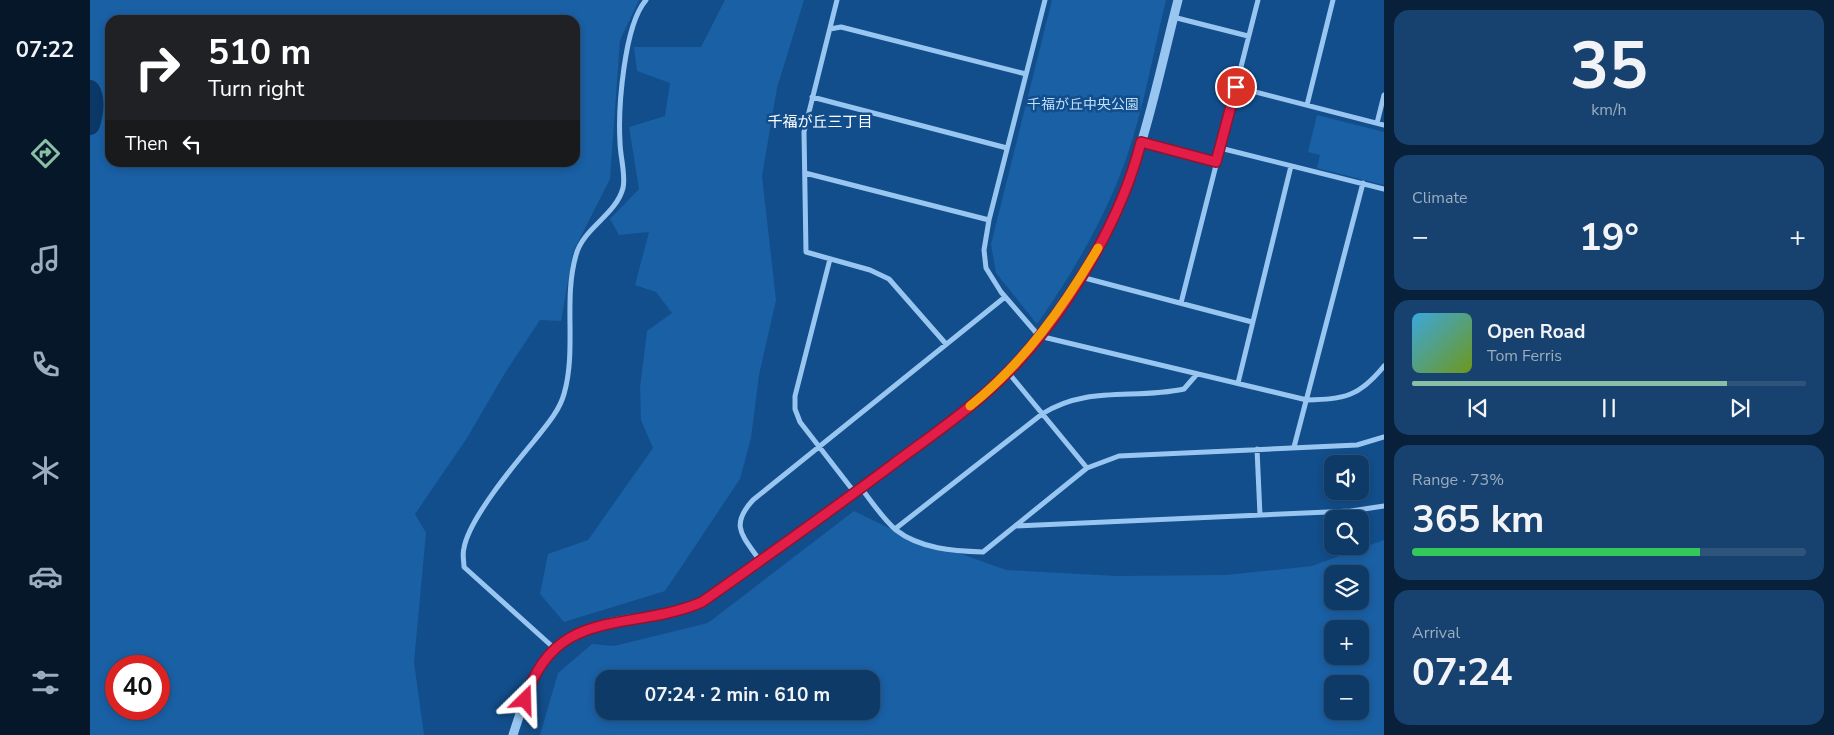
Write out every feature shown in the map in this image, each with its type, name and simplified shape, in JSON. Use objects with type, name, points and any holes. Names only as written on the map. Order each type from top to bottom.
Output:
[{"type":"street","points":[[554,648],[464,567],[464,548],[479,514],[551,420],[564,396],[569,371],[571,274],[576,252],[589,233],[617,202],[623,186],[620,140],[627,52],[639,8],[646,0]]},
{"type":"street","points":[[837,0],[804,132],[806,252],[870,270],[889,279],[946,344]]},
{"type":"street","points":[[1043,0],[989,220],[984,250],[986,268],[1005,297],[1039,336],[1307,400],[1341,399],[1353,394],[1365,386],[1384,366]]},
{"type":"street","points":[[514,735],[530,682],[554,648],[563,640],[594,627],[684,610],[702,602],[858,490],[989,391],[1008,371],[1039,336],[1081,277],[1103,240],[1124,192],[1141,142],[1178,0]]},
{"type":"street","points":[[1181,303],[1258,0]]},
{"type":"street","points":[[1307,105],[1334,0]]},
{"type":"street","points":[[1173,17],[1248,36]]},
{"type":"street","points":[[830,29],[841,27],[1026,74]]},
{"type":"street","points":[[1236,87],[1384,125]]},
{"type":"street","points":[[1377,123],[1384,95]]},
{"type":"street","points":[[812,97],[1007,148]]},
{"type":"street","points":[[1141,142],[1216,162]]},
{"type":"street","points":[[1220,148],[1384,188]]},
{"type":"street","points":[[1238,383],[1291,166]]},
{"type":"street","points":[[805,173],[989,220]]},
{"type":"street","points":[[1294,447],[1363,183]]},
{"type":"street","points":[[830,258],[795,396],[794,409],[800,422],[819,446],[894,529],[906,537],[936,547],[983,552],[1087,468],[1119,456],[1357,445],[1384,438]]},
{"type":"street","points":[[1081,277],[1252,322]]},
{"type":"street","points":[[760,562],[741,532],[739,521],[743,511],[753,500],[1005,297]]},
{"type":"street","points":[[1008,371],[1087,468]]},
{"type":"street","points":[[894,529],[1042,414],[1060,403],[1090,396],[1184,389],[1197,374]]},
{"type":"street","points":[[1257,449],[1260,515]]},
{"type":"street","points":[[1014,526],[1351,511],[1384,506]]},
{"type":"green space","points":[[90,0],[639,0],[620,40],[610,179],[573,252],[561,321],[540,320],[505,373],[467,438],[415,514],[426,533],[414,662],[424,735],[90,735]]},
{"type":"green space","points":[[725,0],[804,0],[777,88],[762,176],[776,300],[759,375],[751,438],[740,479],[665,591],[564,622],[540,594],[548,554],[588,540],[653,448],[641,420],[640,387],[647,331],[672,313],[656,292],[635,285],[649,232],[619,235],[610,219],[639,189],[629,127],[665,116],[670,83],[637,71],[634,47],[701,47]]},
{"type":"green space","name":"千福が丘中央公園","points":[[1052,0],[1166,0],[1138,120],[1118,181],[1087,245],[1037,324],[996,273],[991,244]]},
{"type":"green space","points":[[1317,115],[1384,132],[1384,185],[1317,168],[1320,155],[1308,152]]},
{"type":"green space","points":[[854,511],[889,528],[1006,570],[1117,576],[1226,575],[1312,566],[1342,555],[1369,555],[1369,545],[1384,540],[1384,735],[540,735],[558,673],[592,644],[614,646],[708,623]]},
{"type":"waterway","points":[[90,90],[93,103],[90,125]]},
{"type":"slow traffic","points":[[970,406],[989,391],[1039,336],[1079,281],[1098,248]]},
{"type":"district","name":"千福が丘三丁目","points":[[820,122]]},
{"type":"route","points":[[525,700],[530,682],[554,648],[563,640],[611,622],[684,610],[702,602],[855,493],[989,391],[1039,336],[1079,281],[1103,240],[1124,192],[1141,142],[1216,162],[1236,87]]}]
